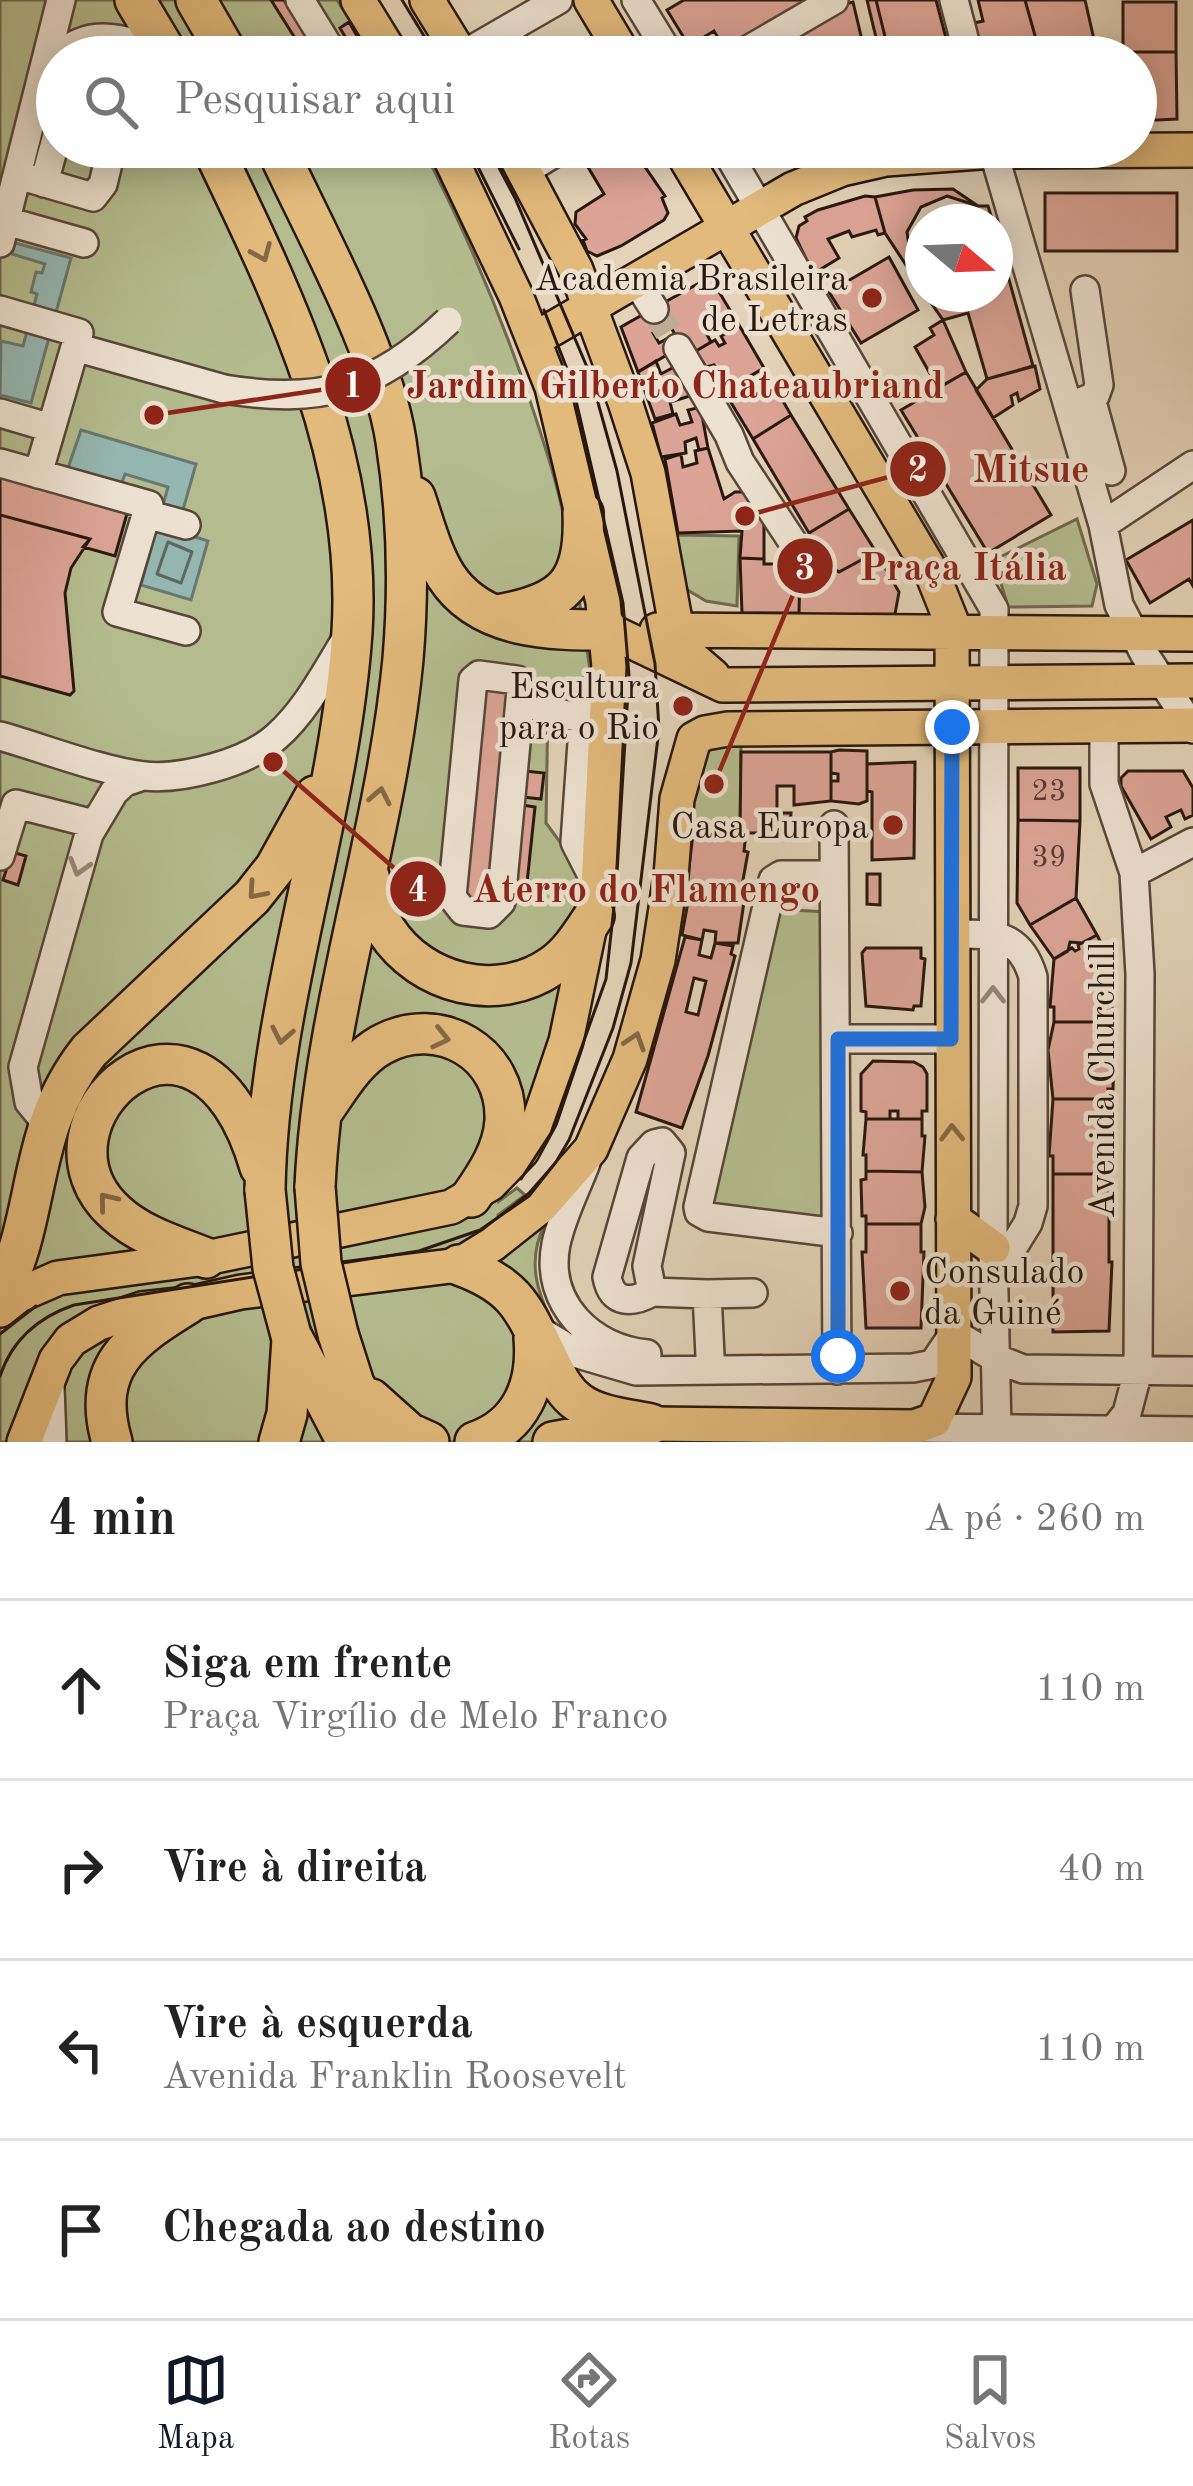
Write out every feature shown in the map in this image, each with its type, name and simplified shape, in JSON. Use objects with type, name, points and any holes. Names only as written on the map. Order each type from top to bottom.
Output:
[{"type":"highway","points":[[135,0],[157,36]]},
{"type":"highway","points":[[196,0],[217,36]]},
{"type":"highway","points":[[221,168],[313,374],[340,472],[348,530],[352,631],[336,754],[276,1062],[265,1186],[273,1268],[292,1337],[347,1442]]},
{"type":"highway","points":[[285,168],[376,368],[428,534],[449,580],[497,615],[524,627],[608,648]]},
{"type":"highway","points":[[386,1442],[354,1384],[338,1334],[321,1263],[315,1187],[318,1117],[403,661],[405,559],[396,441]]},
{"type":"highway","points":[[497,615],[532,609],[562,592],[577,572],[585,547],[583,513]]},
{"type":"highway","points":[[0,1296],[17,1252],[48,1125],[67,1079],[89,1052],[252,897],[274,868],[336,754]]},
{"type":"highway","points":[[367,864],[378,914],[389,935],[422,965],[458,983],[496,986],[539,974],[561,959],[596,901]]},
{"type":"highway","points":[[318,1117],[357,1064],[397,1038],[440,1034],[467,1046],[498,1079],[506,1115],[495,1158],[471,1197]]},
{"type":"highway","points":[[206,1258],[133,1225],[100,1196],[88,1170],[87,1147],[93,1118],[105,1097],[124,1080],[152,1068],[179,1066],[207,1074],[243,1118],[265,1186]]},
{"type":"highway","points":[[459,1265],[511,1292],[557,1377],[576,1401],[596,1412],[651,1424]]},
{"type":"highway","points":[[112,1442],[106,1401],[117,1360],[137,1336],[188,1304]]},
{"type":"highway","points":[[475,1442],[508,1422],[525,1401],[536,1374],[533,1327]]},
{"type":"highway","points":[[279,1442],[287,1414],[292,1337]]},
{"type":"highway","points":[[354,1384],[409,1433],[429,1442]]},
{"type":"highway","points":[[554,1442],[651,1424]]},
{"type":"main road","points":[[358,0],[380,36]]},
{"type":"main road","points":[[427,0],[448,36]]},
{"type":"main road","points":[[591,0],[612,36]]},
{"type":"main road","points":[[1157,150],[1193,150]]},
{"type":"main road","points":[[0,1310],[20,1294],[58,1278],[206,1258],[416,1217],[471,1197],[522,1151],[540,1118],[566,1041],[596,901],[608,648],[583,513],[552,387],[535,339],[455,168]]},
{"type":"main road","points":[[523,168],[561,236],[590,304],[648,473],[677,631],[691,657],[723,685]]},
{"type":"main road","points":[[651,1424],[914,1427],[934,1420],[954,1377],[953,633],[948,608],[932,573],[691,168]]},
{"type":"main road","points":[[535,339],[759,208],[846,168]]},
{"type":"main road","points":[[608,648],[677,631],[1193,634]]},
{"type":"main road","points":[[608,648],[723,685],[953,683],[992,703],[1062,726],[1192,726]]},
{"type":"main road","points":[[24,1442],[63,1349],[88,1328],[142,1309],[241,1292],[459,1265],[541,1206],[591,1149],[629,1059],[658,960],[677,799],[689,747],[705,733],[952,727],[992,703],[1177,681]]},
{"type":"main road","points":[[953,1219],[993,1264]]},
{"type":"street","points":[[54,36],[62,0]]},
{"type":"street","points":[[497,36],[558,0]]},
{"type":"street","points":[[636,0],[658,36]]},
{"type":"street","points":[[772,36],[834,0]]},
{"type":"street","points":[[954,0],[963,36]]},
{"type":"street","points":[[311,4],[325,36]]},
{"type":"street","points":[[31,179],[36,142]]},
{"type":"street","points":[[38,168],[3,232],[84,243]]},
{"type":"street","points":[[31,179],[97,196],[109,168]]},
{"type":"street","points":[[736,168],[990,599],[998,1430]]},
{"type":"street","points":[[999,168],[1080,402],[1112,471]]},
{"type":"street","points":[[635,279],[654,309]]},
{"type":"street","points":[[1080,402],[1099,385],[1085,290]]},
{"type":"street","points":[[27,318],[79,333],[38,474]]},
{"type":"street","points":[[75,346],[224,389],[285,397],[337,391],[367,381],[392,367],[448,321]]},
{"type":"street","points":[[679,348],[740,463],[798,550]]},
{"type":"street","points":[[1080,402],[1119,605],[1133,634],[1177,681],[1192,726]]},
{"type":"street","points":[[0,413],[51,428]]},
{"type":"street","points":[[0,463],[149,505],[168,521],[117,612],[185,631]]},
{"type":"street","points":[[1103,525],[1193,465]]},
{"type":"street","points":[[48,1125],[29,1102],[23,1067],[94,824],[125,782],[209,769],[244,758],[276,737],[352,631]]},
{"type":"street","points":[[596,901],[575,842],[573,718],[608,648]]},
{"type":"street","points":[[479,675],[517,680],[519,712],[501,902],[489,914],[463,911],[452,897],[473,680],[479,675]]},
{"type":"street","points":[[519,712],[552,725],[573,718]]},
{"type":"street","name":"Avenida Churchill","points":[[1104,726],[1105,784],[1133,873],[1140,974],[1138,1371],[1127,1413],[1112,1432]]},
{"type":"street","points":[[0,736],[143,776]]},
{"type":"street","points":[[0,856],[8,802],[94,824]]},
{"type":"street","points":[[834,825],[838,1363]]},
{"type":"street","points":[[1133,873],[1188,849]]},
{"type":"street","points":[[832,875],[781,875],[773,880],[698,1207],[708,1217],[838,1233]]},
{"type":"street","points":[[952,934],[992,934],[1020,948],[1033,976],[1033,1206],[1028,1223],[993,1264]]},
{"type":"street","points":[[838,1039],[951,1039]]},
{"type":"street","points":[[652,1292],[647,1266],[671,1153],[662,1142],[641,1158],[607,1277],[609,1287],[634,1302],[652,1292],[753,1293]]},
{"type":"street","points":[[591,1149],[556,1245],[555,1271],[571,1313],[584,1330],[620,1350],[933,1364],[954,1334],[1023,1369],[1193,1372]]},
{"type":"street","points":[[707,1294],[710,1356]]},
{"type":"street","points":[[533,1327],[578,1354],[622,1369],[689,1373],[838,1363]]},
{"type":"street","points":[[51,1371],[52,1442]]},
{"type":"street","points":[[914,1427],[1193,1431]]},
{"type":"green space","points":[[0,0],[337,0],[359,36],[36,36],[36,168],[432,168],[493,302],[557,487],[590,670],[576,694],[548,701],[546,823],[582,872],[586,887],[561,1036],[499,1201],[517,1188],[525,1195],[498,1215],[496,1252],[545,1224],[536,1251],[539,1289],[555,1328],[567,1325],[576,1339],[568,1442],[0,1442]]},
{"type":"green space","points":[[1077,519],[1097,584],[1092,606],[1008,607],[994,560]]},
{"type":"green space","points":[[676,535],[739,536],[737,606],[706,601],[686,589]]},
{"type":"green space","points":[[741,744],[740,833],[684,829],[691,766],[712,746]]},
{"type":"green space","points":[[774,909],[827,912],[832,1227],[701,1210]]},
{"type":"water","points":[[15,243],[71,258],[31,403],[0,395],[1,341],[23,346],[37,294],[31,292],[36,272],[42,273],[45,264],[12,254]]},
{"type":"water","points":[[81,430],[196,464],[177,531],[208,541],[191,600],[141,585],[168,487],[125,474],[120,488],[66,474]]},
{"type":"building","points":[[271,0],[284,0],[307,36],[294,36]]},
{"type":"building","points":[[684,0],[812,0],[751,36],[717,36],[714,31],[706,36],[683,36],[667,10]]},
{"type":"building","points":[[867,0],[876,0],[885,36],[876,36]]},
{"type":"building","points":[[876,0],[936,0],[945,36],[885,36]]},
{"type":"building","points":[[978,0],[1025,0],[1035,36],[977,36],[974,23],[983,21]]},
{"type":"building","points":[[1025,0],[1085,0],[1093,36],[1035,36]]},
{"type":"building","points":[[853,2],[861,36],[792,36],[790,33],[834,7]]},
{"type":"building","points":[[1123,2],[1176,2],[1176,52],[1157,52],[1157,36],[1123,36]]},
{"type":"building","points":[[349,22],[357,36],[345,36],[340,28]]},
{"type":"building","points":[[1157,52],[1176,52],[1177,119],[1157,120]]},
{"type":"building","points":[[589,168],[646,168],[665,196],[668,213],[664,220],[597,256],[587,251],[586,239],[575,224],[576,212],[604,194]]},
{"type":"building","points":[[953,189],[975,204],[905,204],[905,264],[885,233],[875,197]]},
{"type":"building","points":[[1045,193],[1177,193],[1177,251],[1045,251]]},
{"type":"building","points":[[947,196],[972,204],[928,204]]},
{"type":"building","points":[[875,197],[885,233],[878,235],[876,230],[852,237],[849,231],[828,239],[839,258],[816,272],[796,238],[799,226],[818,210]]},
{"type":"building","name":"Academia Brasileira de Letras","points":[[889,257],[905,286],[905,312],[915,312],[861,343],[829,292]]},
{"type":"building","points":[[710,277],[739,325],[723,335],[717,325],[705,331],[711,342],[696,351],[690,341],[682,346],[658,306]]},
{"type":"building","points":[[1013,294],[1033,366],[987,379],[968,313],[943,320],[937,312],[1013,312]]},
{"type":"building","points":[[658,306],[668,322],[653,333],[659,343],[675,334],[682,346],[638,372],[621,327]]},
{"type":"building","points":[[943,320],[966,372],[938,388],[915,347],[934,335],[930,328]]},
{"type":"building","points":[[739,325],[764,368],[724,391],[711,375],[718,370],[714,365],[706,367],[696,351],[715,340],[719,346],[725,343],[721,336]]},
{"type":"building","points":[[656,361],[661,374],[676,366],[693,395],[670,402],[673,414],[655,419],[638,372]]},
{"type":"building","points":[[1035,366],[1040,389],[1019,401],[1017,393],[1011,396],[1013,405],[993,418],[976,390],[987,379]]},
{"type":"building","points":[[764,368],[791,415],[753,439],[724,391]]},
{"type":"building","points":[[966,372],[1051,515],[988,553],[901,410]]},
{"type":"building","points":[[697,408],[708,448],[699,450],[696,438],[685,442],[686,453],[661,457],[652,423],[676,414],[680,425],[692,422],[688,410]]},
{"type":"building","points":[[791,415],[849,509],[809,533],[753,439]]},
{"type":"building","points":[[708,448],[724,499],[735,492],[751,492],[764,511],[764,559],[740,558],[742,531],[678,533],[665,459],[681,454],[683,467],[697,463],[695,451]]},
{"type":"building","points":[[0,467],[130,503],[115,556],[83,547],[90,539],[0,515]]},
{"type":"building","points":[[849,509],[876,552],[839,572],[818,558],[820,551],[809,533]]},
{"type":"building","points":[[0,515],[90,539],[71,568],[65,593],[74,691],[70,695],[0,676]]},
{"type":"building","points":[[1193,520],[1193,586],[1189,579],[1150,603],[1126,560]]},
{"type":"building","points":[[876,552],[899,592],[895,614],[799,615],[800,564],[814,564],[818,558],[839,572]]},
{"type":"building","points":[[740,558],[800,564],[799,613],[742,613]]},
{"type":"building","points":[[485,683],[512,685],[490,907],[463,904]]},
{"type":"building","points":[[867,751],[867,801],[831,801],[831,781],[838,781],[838,774],[831,773],[831,752]]},
{"type":"building","points":[[741,752],[831,752],[831,801],[794,805],[794,786],[777,786],[777,813],[791,813],[790,833],[740,833]]},
{"type":"building","name":"Casa Europa","points":[[915,762],[914,858],[872,860],[867,764]]},
{"type":"building","points":[[1018,768],[1080,768],[1080,821],[1018,820]]},
{"type":"building","points":[[525,771],[544,773],[541,799],[522,797]]},
{"type":"building","points":[[1128,771],[1183,771],[1193,788],[1193,815],[1185,819],[1181,810],[1166,817],[1171,827],[1151,839],[1121,786]]},
{"type":"building","points":[[522,805],[535,807],[527,883],[514,882]]},
{"type":"building","points":[[1018,820],[1080,821],[1076,898],[1030,925],[1017,903]]},
{"type":"building","points":[[697,830],[746,833],[744,851],[748,852],[741,891],[687,883]]},
{"type":"building","points":[[12,852],[26,856],[18,885],[3,880]]},
{"type":"building","points":[[867,874],[880,874],[880,905],[867,904]]},
{"type":"building","points":[[691,885],[710,888],[709,897],[721,898],[722,889],[745,895],[738,943],[715,943],[716,932],[704,930],[702,940],[682,935]]},
{"type":"building","points":[[1076,898],[1097,935],[1082,943],[1070,942],[1068,951],[1054,959],[1030,925]]},
{"type":"building","points":[[1097,935],[1112,965],[1112,1014],[1108,1022],[1054,1022],[1054,1007],[1050,1007],[1054,959]]},
{"type":"building","points":[[685,937],[702,940],[699,955],[711,958],[715,943],[733,946],[735,956],[708,1056],[682,1128],[636,1112]],"holes":[[[694,978],[706,981],[698,1015],[686,1012]]]},
{"type":"building","points":[[866,948],[921,948],[925,959],[921,1006],[913,1010],[866,1006],[862,953]]},
{"type":"building","points":[[1054,1022],[1110,1022],[1114,1049],[1109,1099],[1053,1099],[1048,1050]]},
{"type":"building","points":[[873,1061],[914,1062],[923,1067],[927,1111],[922,1111],[922,1119],[898,1119],[898,1111],[890,1111],[890,1119],[866,1119],[866,1112],[861,1111],[861,1074]]},
{"type":"building","points":[[1053,1099],[1109,1099],[1109,1174],[1053,1174],[1053,1156],[1049,1156]]},
{"type":"building","points":[[866,1119],[922,1119],[922,1172],[866,1171]]},
{"type":"building","points":[[866,1171],[922,1172],[925,1207],[921,1224],[866,1224],[861,1180],[866,1179]]},
{"type":"building","points":[[1053,1174],[1109,1174],[1109,1331],[1053,1332]]},
{"type":"building","points":[[866,1224],[921,1224],[921,1328],[866,1328],[862,1252],[866,1252]]},
{"type":"tunnel","points":[[654,309],[678,348]]},
{"type":"tram line","points":[[402,0],[424,36]]},
{"type":"tram line","points":[[478,168],[519,249]]},
{"type":"tram line","points":[[0,1376],[28,1332],[74,1305],[419,1251],[480,1230],[529,1196],[569,1140],[613,1028],[631,963],[659,729],[655,664],[617,471],[590,374],[499,168]]},
{"type":"tram line","points":[[521,1179],[551,1133],[606,979],[629,675],[623,603],[571,379],[544,310]]},
{"type":"tram line","points":[[0,1334],[36,1306]]},
{"type":"place","name":"Academia Brasileira de Letras","points":[[872,298]]},
{"type":"place","name":"Jardim Gilberto Chateaubriand","points":[[154,415]]},
{"type":"place","name":"Mitsue","points":[[745,516]]},
{"type":"place","name":"Escultura para o Rio","points":[[683,706]]},
{"type":"place","name":"Aterro do Flamengo","points":[[273,762]]},
{"type":"place","name":"Praça Itália","points":[[714,784]]},
{"type":"place","name":"Casa Europa","points":[[893,825]]},
{"type":"place","name":"Consulado da Guiné","points":[[900,1291]]},
{"type":"route","points":[[838,1356],[838,1039],[951,1039],[952,727]]}]
